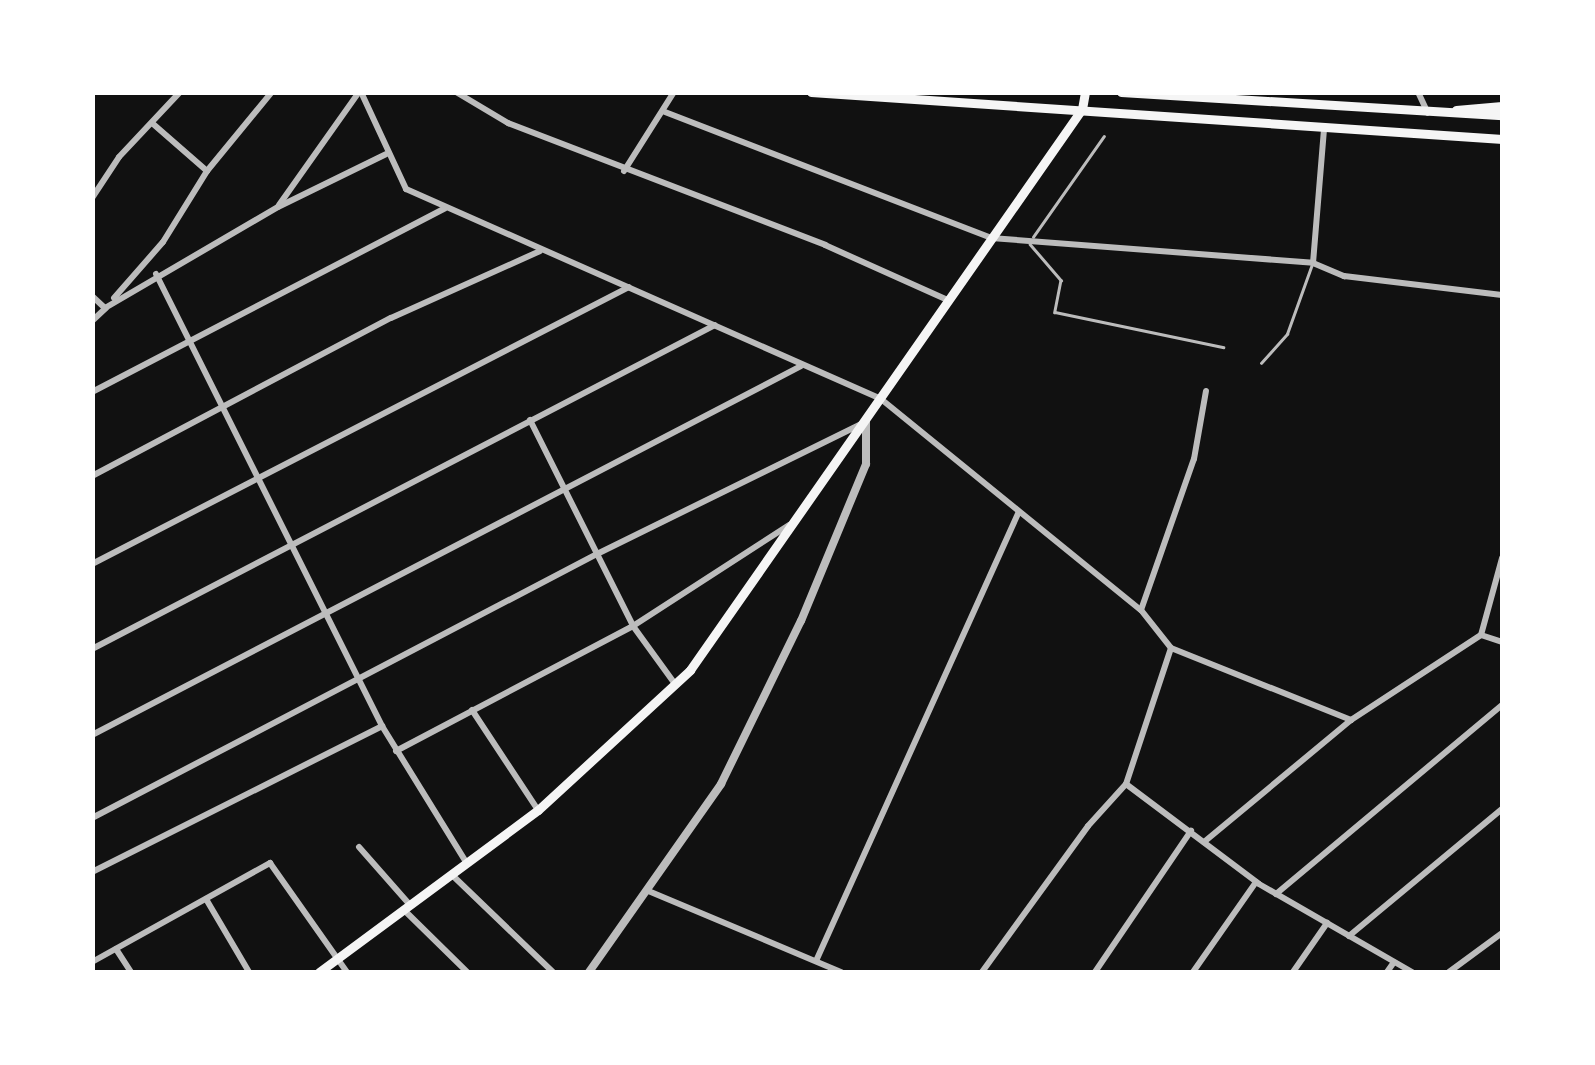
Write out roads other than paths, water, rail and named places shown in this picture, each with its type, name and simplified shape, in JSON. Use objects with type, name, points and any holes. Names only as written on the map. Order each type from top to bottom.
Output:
[{"type":"main road","points":[[811,92],[1082,109],[1324,130],[1502,139]]},
{"type":"main road","points":[[320,972],[538,810],[676,684],[882,400],[945,299],[1082,109],[1085,92]]},
{"type":"main road","points":[[1122,92],[1428,114],[1502,115]]},
{"type":"main road","points":[[1428,114],[1502,106]]},
{"type":"street","points":[[92,198],[180,92]]},
{"type":"street","points":[[92,321],[164,242],[206,172],[272,92]]},
{"type":"street","points":[[360,92],[386,154],[406,189],[882,400],[1141,610],[1170,648],[1351,720]]},
{"type":"street","points":[[278,206],[360,92]]},
{"type":"street","points":[[456,92],[508,123],[624,172],[650,175],[945,299]]},
{"type":"street","points":[[624,172],[666,112],[674,92]]},
{"type":"street","points":[[1418,92],[1428,114]]},
{"type":"street","points":[[666,112],[991,238],[1313,263],[1344,276],[1502,295]]},
{"type":"street","points":[[152,122],[206,172]]},
{"type":"street","points":[[1313,263],[1324,130]]},
{"type":"street","points":[[105,308],[156,274],[278,206],[386,154]]},
{"type":"street","points":[[92,392],[445,208]]},
{"type":"street","points":[[92,476],[391,318],[541,251]]},
{"type":"street","points":[[156,274],[382,726],[466,862]]},
{"type":"street","points":[[92,564],[629,288]]},
{"type":"street","points":[[92,296],[105,308]]},
{"type":"street","points":[[92,649],[715,324]]},
{"type":"street","points":[[92,734],[802,366]]},
{"type":"street","points":[[1141,610],[1194,459],[1206,391]]},
{"type":"street","points":[[530,420],[634,626],[676,684]]},
{"type":"street","points":[[92,818],[361,682],[597,554],[866,422],[866,464],[801,621],[720,784],[589,972]]},
{"type":"street","points":[[816,961],[1018,514]]},
{"type":"street","points":[[396,751],[634,626],[792,523]]},
{"type":"street","points":[[1204,842],[1351,720],[1481,634],[1502,558]]},
{"type":"street","points":[[1481,634],[1502,642]]},
{"type":"street","points":[[982,972],[1088,826],[1126,784],[1170,648]]},
{"type":"street","points":[[1276,894],[1502,705]]},
{"type":"street","points":[[472,710],[538,810]]},
{"type":"street","points":[[92,872],[382,726]]},
{"type":"street","points":[[1126,784],[1256,882],[1412,972]]},
{"type":"street","points":[[1349,936],[1502,810]]},
{"type":"street","points":[[1096,972],[1191,831]]},
{"type":"street","points":[[359,847],[407,908],[467,972]]},
{"type":"street","points":[[92,962],[270,863],[336,962],[347,972]]},
{"type":"street","points":[[452,874],[554,972]]},
{"type":"street","points":[[1192,972],[1256,882]]},
{"type":"street","points":[[646,890],[841,972]]},
{"type":"street","points":[[206,899],[249,972]]},
{"type":"street","points":[[1293,972],[1326,923]]},
{"type":"street","points":[[1449,972],[1502,934]]},
{"type":"street","points":[[116,949],[131,972]]},
{"type":"street","points":[[1386,972],[1394,962]]},
{"type":"lane","points":[[1104,136],[1031,240],[1062,280],[1056,312],[1223,347]]},
{"type":"lane","points":[[1260,362],[1287,334],[1313,263]]}]
